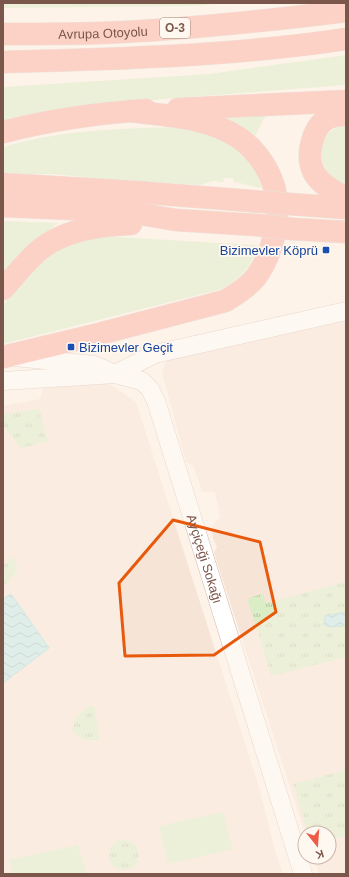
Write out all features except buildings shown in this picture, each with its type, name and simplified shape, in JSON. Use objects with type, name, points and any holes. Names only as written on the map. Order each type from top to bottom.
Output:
[{"type":"highway","name":"Avrupa Otoyolu","points":[[3,34],[101,33],[165,29],[290,18],[346,11]]},
{"type":"highway","name":"Avrupa Otoyolu","points":[[3,62],[135,58],[245,50],[346,40]]},
{"type":"highway","points":[[3,76],[74,72],[112,66],[135,58]]},
{"type":"highway","points":[[3,132],[43,123],[108,113],[346,101]]},
{"type":"highway","points":[[6,356],[95,335],[226,301],[243,290],[256,277],[266,258],[275,232],[277,213],[274,185],[261,161],[239,138],[198,120],[131,111]]},
{"type":"highway","points":[[346,114],[326,119],[316,130],[311,145],[310,158],[313,170],[318,177],[332,191],[346,197]]},
{"type":"highway","points":[[3,184],[346,208]]},
{"type":"highway","points":[[3,206],[96,210],[140,214],[176,220],[346,232]]},
{"type":"highway","points":[[3,289],[37,252],[51,242],[66,235],[83,230],[113,225],[176,220]]},
{"type":"street","points":[[6,356],[94,365],[115,374],[155,354],[346,311]]},
{"type":"street","points":[[94,365],[89,352],[89,343],[95,335]]},
{"type":"street","name":"Ayçiçeği Sokağı","points":[[3,381],[115,374],[142,381],[150,389],[156,401],[303,874]]},
{"type":"highlighted area","points":[[173,520],[260,542],[276,612],[214,655],[125,656],[119,583]]},
{"type":"shaded area","points":[[346,316],[346,874],[319,874],[316,865],[337,865],[337,825],[302,825],[214,553],[217,547],[213,538],[211,527],[220,517],[215,492],[202,492],[194,467],[186,462],[162,372],[168,355]]},
{"type":"shaded area","points":[[102,379],[136,402],[259,787],[274,847],[283,874],[3,874],[3,406],[40,399],[44,385]]},
{"type":"green space","points":[[3,3],[220,3],[197,6],[3,8]]},
{"type":"green space","points":[[346,55],[346,85],[163,99],[10,118],[3,121],[3,87],[209,74]]},
{"type":"green space","points":[[269,114],[263,120],[254,138],[221,117]]},
{"type":"green space","points":[[341,126],[346,126],[346,183],[335,180],[329,175],[323,164],[321,152],[322,146],[328,134]]},
{"type":"green space","points":[[190,127],[208,132],[241,152],[255,170],[262,188],[234,182],[233,178],[223,178],[224,182],[213,181],[200,185],[127,181],[51,174],[3,175],[3,147],[26,141],[72,133],[119,129]]},
{"type":"green space","points":[[3,221],[58,223],[22,251],[3,272]]},
{"type":"green space","points":[[100,236],[258,245],[249,266],[245,271],[222,289],[3,344],[3,305],[41,263],[64,246]]},
{"type":"green space","points":[[39,409],[48,441],[21,448],[4,427],[3,414]]},
{"type":"green space","points":[[14,557],[18,569],[7,584],[3,584],[3,565]]},
{"type":"green space","points":[[346,582],[346,657],[271,676],[248,601],[251,597],[263,594],[265,603]]},
{"type":"green space","points":[[92,705],[95,708],[99,740],[85,740],[72,732],[78,715]]},
{"type":"green space","points":[[346,770],[346,836],[337,838],[337,825],[306,825],[293,784]]},
{"type":"green space","points":[[223,812],[233,849],[168,864],[159,826]]},
{"type":"green space","points":[[124,840],[130,841],[138,849],[138,861],[130,869],[124,870],[118,869],[110,861],[109,855],[110,849],[118,841]]},
{"type":"green space","points":[[78,845],[87,874],[13,874],[9,860]]},
{"type":"water","points":[[11,594],[49,648],[3,683],[3,599]]},
{"type":"water","points":[[346,612],[346,625],[331,627],[324,625],[325,616]]},
{"type":"place","name":"Bizimevler Köprü","points":[[326,250]]},
{"type":"place","name":"Bizimevler Geçit","points":[[71,347]]}]
